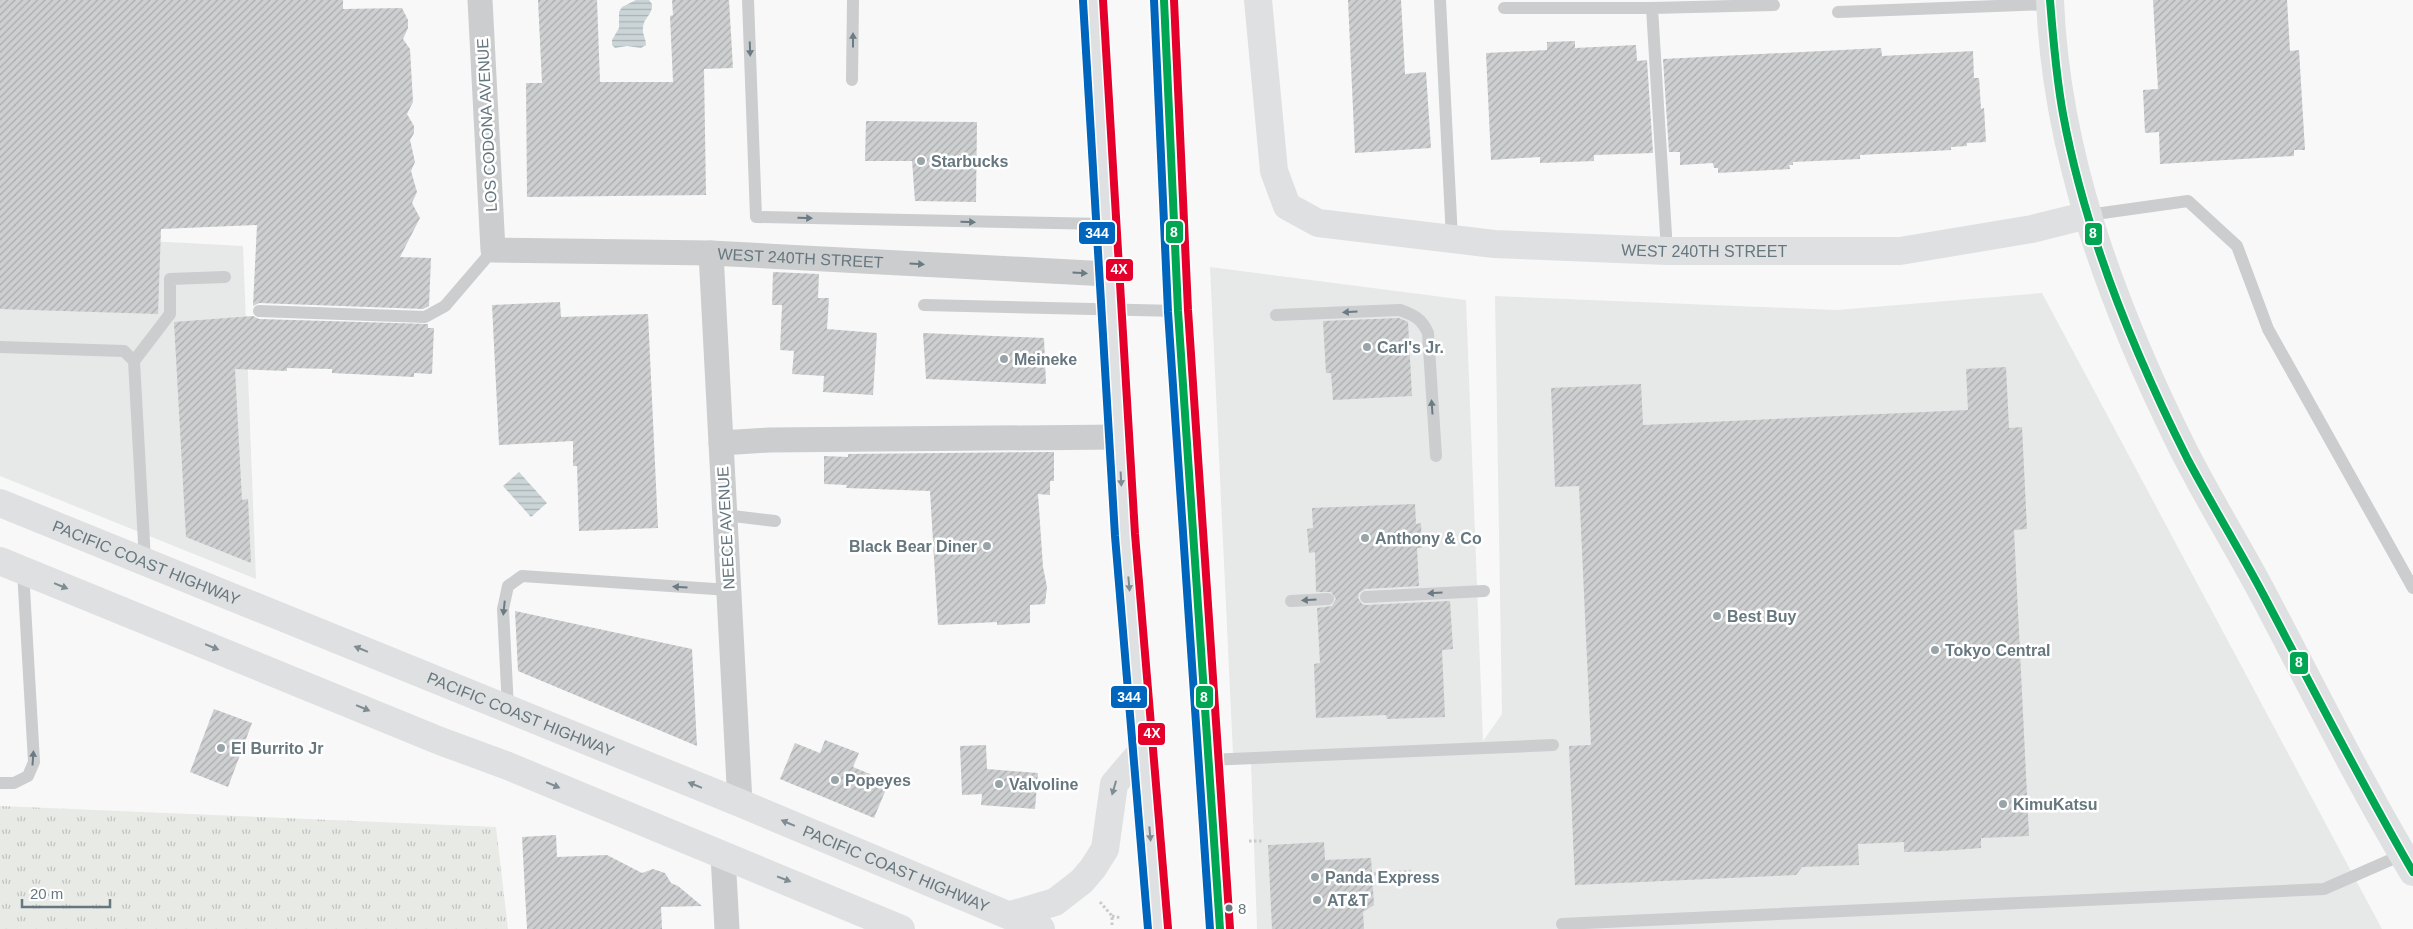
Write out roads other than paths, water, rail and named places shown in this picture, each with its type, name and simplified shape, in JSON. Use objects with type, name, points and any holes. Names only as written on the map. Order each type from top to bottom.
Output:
[{"type":"main road","points":[[1093,0],[1109,308],[1119,436],[1124,535],[1158,929]]},
{"type":"main road","points":[[1164,0],[1178,311],[1220,929]]},
{"type":"main road","name":"WEST 240TH STREET","points":[[1258,0],[1274,170],[1287,206],[1318,223],[1494,244],[1668,252],[1900,251],[2032,229],[2088,215]]},
{"type":"main road","points":[[2050,2],[2064,123],[2088,215],[2118,301],[2146,370],[2181,445],[2409,859]]},
{"type":"main road","name":"PACIFIC COAST HIGHWAY","points":[[0,502],[740,803],[1041,929]]},
{"type":"main road","points":[[12,566],[901,929]]},
{"type":"main road","points":[[1011,916],[1055,902],[1082,881],[1094,868],[1105,849],[1114,784],[1143,750]]},
{"type":"street","name":"LOS CODONA AVENUE","points":[[480,0],[493,250]]},
{"type":"street","name":"WEST 240TH STREET","points":[[493,250],[711,253],[1108,274]]},
{"type":"street","name":"NEECE AVENUE","points":[[711,253],[740,803]]},
{"type":"street","points":[[721,443],[769,440],[1119,436]]},
{"type":"street","points":[[722,855],[727,929]]},
{"type":"lane","points":[[748,0],[756,217],[1105,224]]},
{"type":"lane","points":[[852,80],[853,0]]},
{"type":"lane","points":[[1440,0],[1452,239]]},
{"type":"lane","points":[[1838,12],[2050,2]]},
{"type":"lane","points":[[1504,8],[1652,8],[1774,5]]},
{"type":"lane","points":[[1652,8],[1668,252]]},
{"type":"lane","points":[[2088,215],[2188,201],[2237,246],[2268,329],[2413,588]]},
{"type":"lane","points":[[259,311],[425,317],[446,306],[493,250]]},
{"type":"lane","points":[[144,561],[134,361],[170,314],[170,279],[225,277]]},
{"type":"lane","points":[[924,305],[1178,311]]},
{"type":"lane","points":[[1276,316],[1400,310],[1415,315],[1424,323],[1428,333],[1436,456]]},
{"type":"lane","points":[[0,347],[124,351],[134,361]]},
{"type":"lane","points":[[725,515],[775,522]]},
{"type":"lane","points":[[0,782],[14,783],[28,776],[34,762],[12,566]]},
{"type":"lane","points":[[508,709],[503,610],[508,586],[522,576],[729,590]]},
{"type":"lane","points":[[1366,597],[1484,591]]},
{"type":"lane","points":[[1291,601],[1328,600]]},
{"type":"lane","points":[[1208,760],[1553,746]]},
{"type":"lane","points":[[1562,924],[1674,924],[2324,889],[2409,859]]},
{"type":"place","name":"Starbucks","points":[[921,161]]},
{"type":"place","name":"Carl's Jr.","points":[[1367,347]]},
{"type":"place","name":"Meineke","points":[[1004,359]]},
{"type":"place","name":"Anthony & Co","points":[[1365,538]]},
{"type":"place","name":"Black Bear Diner","points":[[987,546]]},
{"type":"place","name":"Best Buy","points":[[1717,616]]},
{"type":"place","name":"Tokyo Central","points":[[1935,650]]},
{"type":"place","name":"El Burrito Jr","points":[[221,748]]},
{"type":"place","name":"Popeyes","points":[[835,780]]},
{"type":"place","name":"Valvoline","points":[[999,784]]},
{"type":"place","name":"KimuKatsu","points":[[2003,804]]},
{"type":"place","name":"Panda Express","points":[[1315,877]]},
{"type":"place","name":"AT&T","points":[[1317,900]]},
{"type":"place","name":"8","points":[[1229,908]]}]
